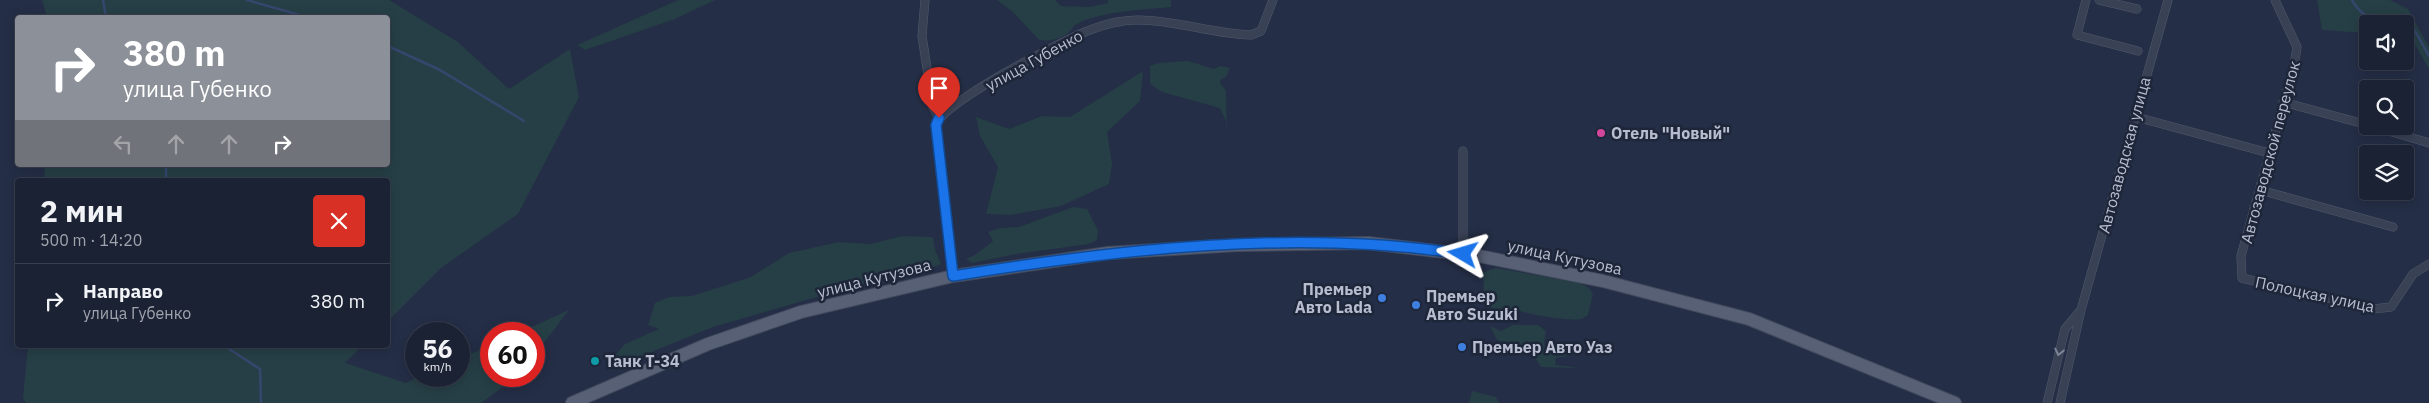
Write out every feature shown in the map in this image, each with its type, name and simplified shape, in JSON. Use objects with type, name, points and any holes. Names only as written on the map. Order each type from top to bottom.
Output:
[{"type":"main road","name":"улица Кутузова","points":[[572,403],[708,344],[792,316],[953,276],[1108,253],[1237,244],[1368,243],[1463,254],[1603,281],[1749,319],[1955,403]]},
{"type":"street","points":[[925,0],[922,36],[933,107],[939,118],[936,125],[953,276]]},
{"type":"street","name":"улица Губенко","points":[[939,118],[953,106],[1038,55],[1089,30],[1111,23],[1138,20],[1251,35],[1261,31],[1273,0]]},
{"type":"street","points":[[2086,0],[2077,35],[2138,51]]},
{"type":"street","points":[[2099,0],[2137,9]]},
{"type":"street","name":"Автозаводская улица","points":[[2060,403],[2081,310],[2168,0]]},
{"type":"street","name":"Автозаводской переулок","points":[[2242,278],[2241,256],[2260,190],[2268,153],[2294,66],[2297,47],[2275,0]]},
{"type":"street","points":[[2283,102],[2359,123]]},
{"type":"street","points":[[2135,114],[2140,118],[2268,153]]},
{"type":"street","points":[[2402,135],[2429,143]]},
{"type":"street","points":[[1463,151],[1463,254]]},
{"type":"street","points":[[2260,190],[2393,227]]},
{"type":"street","name":"Полоцкая улица","points":[[2242,278],[2373,309],[2391,307],[2413,274],[2429,264]]},
{"type":"street","name":"Автозаводская улица","points":[[2047,403],[2065,329],[2081,310]]},
{"type":"green space","points":[[42,0],[389,0],[458,42],[509,89],[570,49],[579,97],[518,214],[441,268],[390,319],[390,178],[44,178],[45,167],[390,167],[390,15],[46,15]]},
{"type":"green space","points":[[678,0],[715,0],[675,19],[585,50],[577,45]]},
{"type":"green space","points":[[997,0],[1055,0],[1061,6],[1089,7],[1108,3],[1108,0],[1171,0],[1171,7],[1122,12],[1096,17],[1075,25],[1064,36],[1042,40],[1038,39],[1013,12]]},
{"type":"green space","points":[[2317,0],[2390,0],[2408,9],[2411,15],[2359,15],[2359,32],[2322,30]]},
{"type":"green space","points":[[2414,20],[2429,47],[2429,69],[2414,43]]},
{"type":"green space","points":[[1188,61],[1214,69],[1220,66],[1230,68],[1226,77],[1220,80],[1221,85],[1226,90],[1227,139],[1226,121],[1220,108],[1162,92],[1150,84],[1150,66],[1159,63]]},
{"type":"green space","points":[[1143,71],[1140,101],[1107,132],[1112,164],[1109,184],[1061,206],[1011,215],[986,214],[998,167],[980,136],[976,117],[1009,129],[1042,116],[1070,117]]},
{"type":"green space","points":[[1073,207],[1087,209],[1098,230],[1097,240],[1089,244],[1016,254],[972,263],[966,259],[975,255],[993,241],[988,232],[1000,228],[1019,227]]},
{"type":"green space","points":[[902,236],[933,237],[935,250],[941,264],[920,272],[876,280],[713,327],[622,364],[611,360],[625,344],[659,329],[648,325],[655,303],[669,297],[692,296],[751,277],[789,253],[839,242],[871,244]]},
{"type":"green space","points":[[1496,268],[1580,283],[1589,288],[1593,294],[1588,315],[1576,320],[1537,315],[1517,309],[1495,310],[1489,307],[1484,294],[1483,272]]},
{"type":"green space","points":[[569,310],[545,342],[545,322],[542,322]]},
{"type":"green space","points":[[1513,325],[1538,325],[1546,331],[1544,343],[1546,351],[1573,352],[1574,355],[1556,358],[1555,365],[1575,367],[1541,367],[1529,348],[1497,340],[1490,326],[1501,331]]},
{"type":"green space","points":[[28,348],[360,348],[345,363],[405,383],[405,387],[470,387],[470,354],[480,350],[480,387],[503,387],[481,403],[26,403],[23,398]]},
{"type":"green space","points":[[1472,391],[1496,397],[1499,403],[1469,403]]},
{"type":"waterway","points":[[103,0],[106,15]]},
{"type":"waterway","points":[[247,0],[300,15]]},
{"type":"waterway","points":[[2352,0],[2357,8],[2369,18],[2392,22],[2409,20],[2429,56]]},
{"type":"waterway","points":[[390,47],[440,70],[524,121]]},
{"type":"waterway","points":[[166,167],[166,178]]},
{"type":"waterway","points":[[228,348],[260,369],[261,403]]},
{"type":"place","name":"Отель \"Новый\"","points":[[1601,133]]},
{"type":"place","name":"Премьер Авто Lada","points":[[1382,298]]},
{"type":"place","name":"Премьер Авто Suzuki","points":[[1416,305]]},
{"type":"place","name":"Премьер Авто Уаз","points":[[1462,347]]},
{"type":"place","name":"Танк Т-34","points":[[595,361]]},
{"type":"route","points":[[939,118],[936,125],[953,276],[1049,260],[1108,253],[1237,244],[1368,243],[1463,254]]}]
